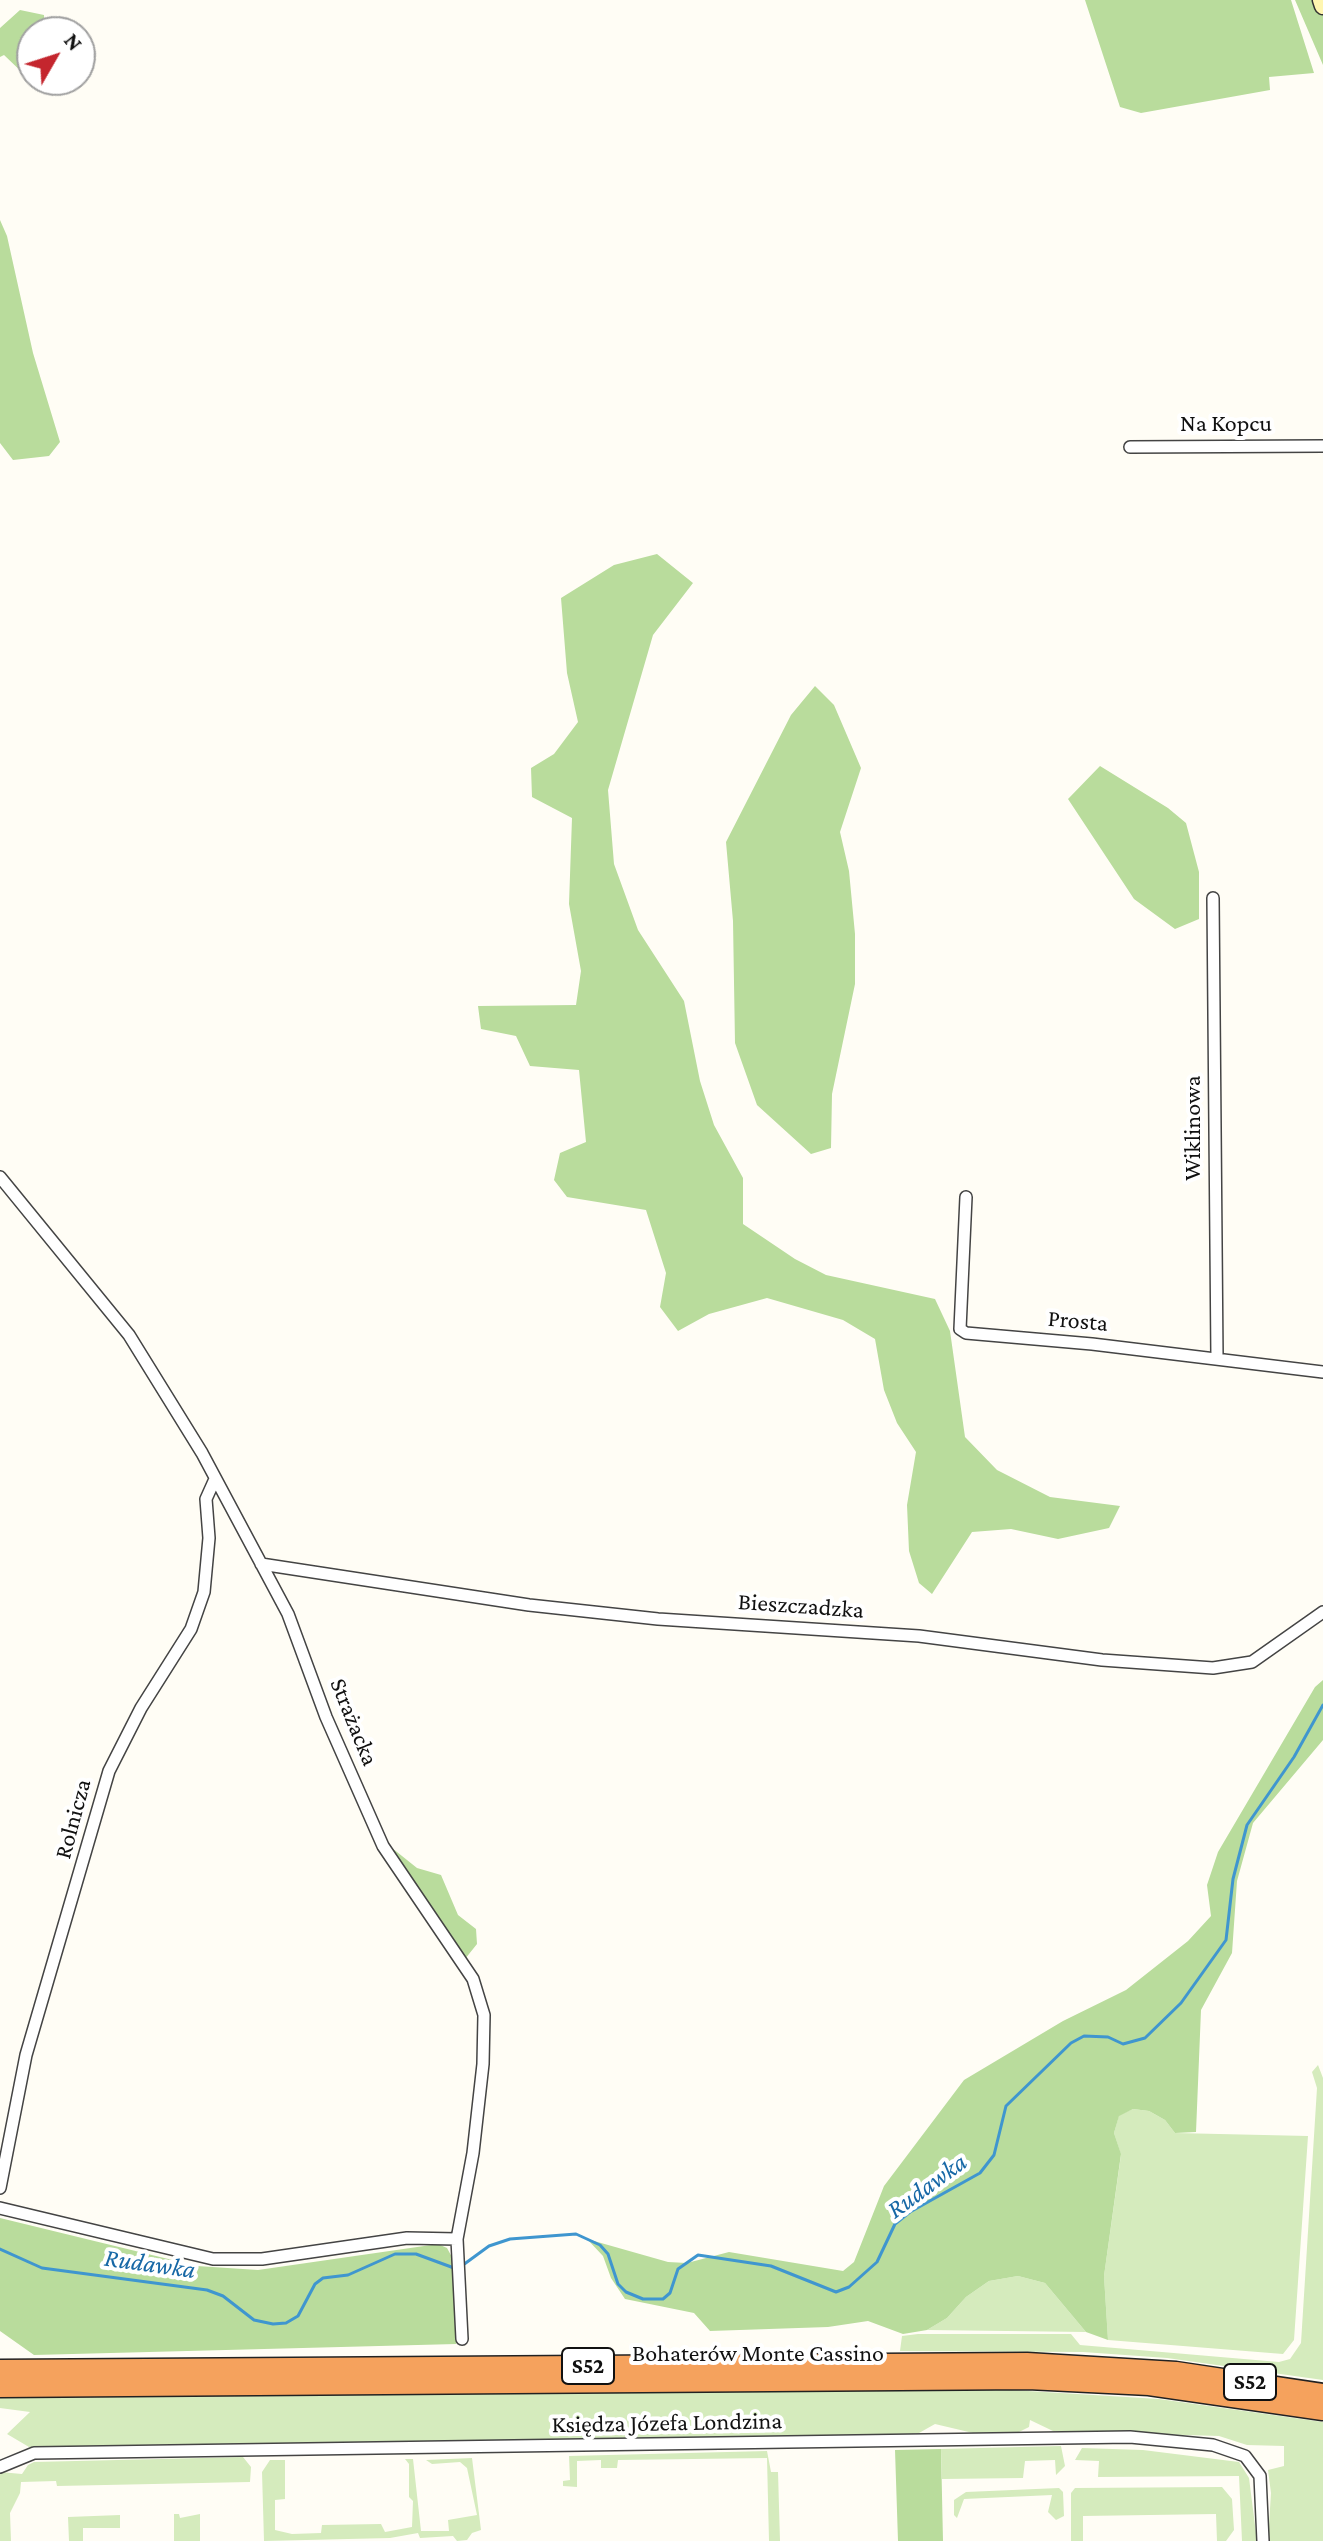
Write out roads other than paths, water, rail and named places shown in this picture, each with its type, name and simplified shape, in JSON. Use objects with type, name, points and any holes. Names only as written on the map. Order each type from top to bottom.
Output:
[{"type":"highway","name":"Bohaterów Monte Cassino","points":[[0,2370],[1027,2363],[1176,2372],[1323,2394]]},
{"type":"highway","name":"Bohaterów Monte Cassino","points":[[0,2387],[1028,2379],[1149,2385],[1323,2410]]},
{"type":"street","points":[[1321,0],[1323,6]]},
{"type":"street","name":"Na Kopcu","points":[[1130,447],[1323,446]]},
{"type":"street","name":"Wiklinowa","points":[[1213,898],[1217,1358]]},
{"type":"street","name":"Strażacka","points":[[0,1177],[129,1335],[215,1479],[288,1614],[326,1717],[383,1846],[473,1979],[484,2015],[473,2153],[457,2239],[462,2339]]},
{"type":"street","name":"Prosta","points":[[966,1197],[960,1329],[966,1333],[1217,1358],[1323,1372]]},
{"type":"street","name":"Rolnicza","points":[[0,2188],[26,2055],[109,1771],[141,1708],[191,1629],[204,1592],[209,1538],[206,1499],[215,1479]]},
{"type":"street","name":"Bieszczadzka","points":[[261,1564],[529,1605],[658,1619],[919,1636],[1102,1660],[1213,1668],[1252,1662],[1323,1612]]},
{"type":"street","points":[[0,2208],[213,2259],[262,2259],[407,2238],[457,2239]]},
{"type":"street","name":"Księdza Józefa Londzina","points":[[0,2467],[34,2453],[1130,2437],[1213,2445],[1245,2456],[1257,2468],[1262,2484],[1263,2541]]},
{"type":"waterway","name":"Rudawka","points":[[463,2265],[489,2246],[510,2239],[576,2234],[600,2245],[608,2254],[618,2284],[626,2292],[643,2299],[663,2299],[670,2293],[678,2269],[698,2255],[771,2266],[836,2292],[849,2287],[877,2262],[895,2224],[910,2212],[980,2173],[994,2155],[1006,2106],[1071,2043],[1084,2036],[1108,2037],[1123,2044],[1145,2038],[1181,2003],[1226,1940],[1233,1879],[1247,1825],[1294,1757],[1323,1705]]},
{"type":"waterway","name":"Rudawka","points":[[0,2249],[42,2268],[207,2290],[223,2296],[254,2320],[273,2324],[286,2323],[298,2316],[315,2284],[323,2278],[348,2275],[395,2254],[416,2254],[454,2268]]}]
